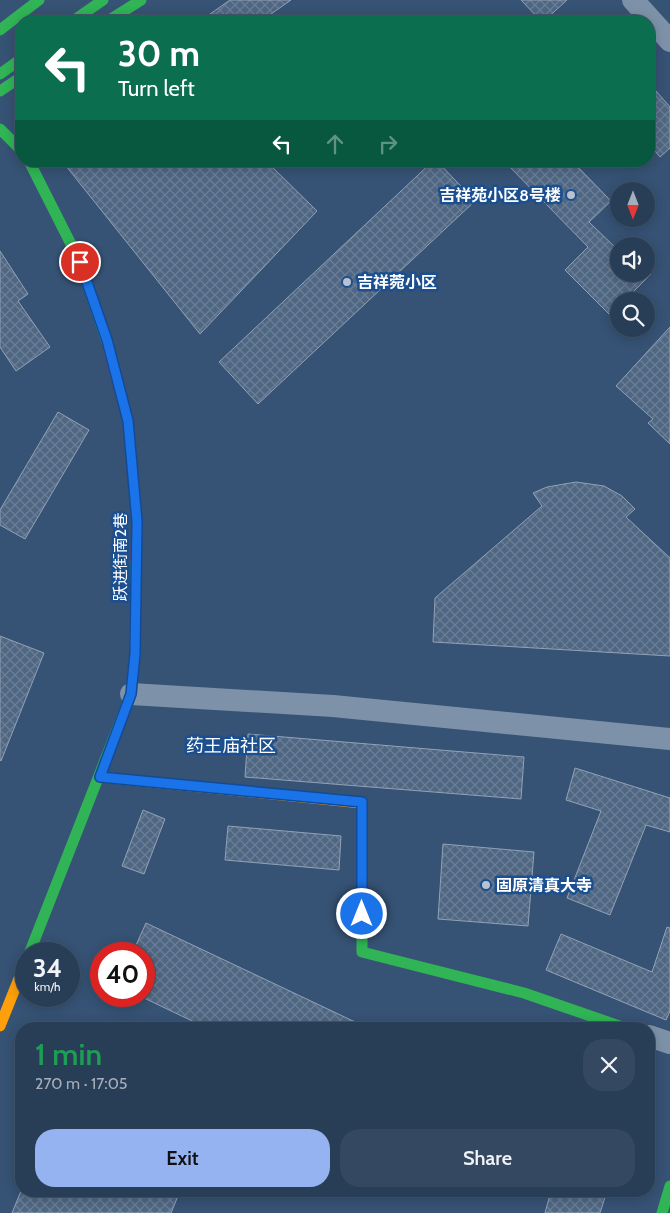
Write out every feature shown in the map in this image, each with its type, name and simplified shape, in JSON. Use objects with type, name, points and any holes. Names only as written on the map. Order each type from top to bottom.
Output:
[{"type":"main road","points":[[20,15],[39,0]]},
{"type":"main road","points":[[82,15],[103,0]]},
{"type":"main road","points":[[117,15],[141,0]]},
{"type":"main road","points":[[0,30],[15,18]]},
{"type":"main road","points":[[0,74],[15,63]]},
{"type":"main road","points":[[0,91],[15,81]]},
{"type":"main road","points":[[0,129],[15,144]]},
{"type":"main road","name":"跃进街南2巷","points":[[32,167],[80,262],[107,340],[128,421],[137,521],[135,654],[131,694],[34,942]]},
{"type":"main road","points":[[100,777],[362,802],[362,952],[524,993],[608,1022]]},
{"type":"main road","points":[[0,1026],[15,988]]},
{"type":"main road","points":[[662,1213],[670,1186]]},
{"type":"street","points":[[633,0],[647,15]]},
{"type":"street","points":[[655,24],[670,41]]},
{"type":"street","points":[[131,694],[333,706],[670,739]]},
{"type":"street","points":[[655,1038],[670,1044]]},
{"type":"building","points":[[230,0],[291,0],[270,15],[209,15]]},
{"type":"building","points":[[521,0],[567,0],[551,15],[535,15]]},
{"type":"building","points":[[655,90],[670,107],[670,148],[660,157],[655,151]]},
{"type":"building","points":[[67,167],[272,167],[317,211],[200,334]]},
{"type":"building","name":"吉祥菀小区","points":[[427,167],[443,167],[475,201],[258,404],[219,362]]},
{"type":"building","points":[[510,167],[578,167],[610,200],[589,222],[610,242],[610,282],[643,282],[633,292],[610,292],[610,315],[565,270],[588,247]]},
{"type":"building","points":[[0,251],[28,294],[18,301],[50,347],[16,371],[0,347]]},
{"type":"building","points":[[670,327],[670,444],[648,423],[653,419],[616,386]]},
{"type":"building","points":[[58,412],[89,430],[25,539],[0,525],[0,510]]},
{"type":"building","points":[[576,482],[604,486],[622,496],[635,509],[626,517],[670,558],[670,656],[433,642],[435,598],[542,506],[533,493],[547,487]]},
{"type":"building","points":[[0,636],[44,653],[1,761],[0,760]]},
{"type":"building","points":[[248,734],[524,757],[521,799],[245,777]]},
{"type":"building","points":[[575,768],[670,798],[670,832],[646,825],[610,915],[567,898],[601,811],[566,800]]},
{"type":"building","points":[[143,810],[165,819],[144,874],[122,866]]},
{"type":"building","points":[[228,826],[341,836],[339,870],[225,860]]},
{"type":"building","name":"固原清真大寺","points":[[443,844],[534,852],[528,926],[438,919]]},
{"type":"building","points":[[146,923],[355,1022],[194,1022],[155,1003],[155,942],[137,942]]},
{"type":"building","points":[[667,927],[670,928],[670,1011],[666,1020],[546,970],[561,934],[652,972]]},
{"type":"building","points":[[19,1197],[178,1197],[171,1213],[12,1213]]},
{"type":"building","points":[[549,1197],[605,1197],[600,1213],[545,1213]]},
{"type":"traffic: fast","points":[[20,15],[39,0]]},
{"type":"traffic: fast","points":[[82,15],[103,0]]},
{"type":"traffic: fast","points":[[117,15],[141,0]]},
{"type":"traffic: fast","points":[[0,30],[15,18]]},
{"type":"traffic: fast","points":[[0,74],[15,63]]},
{"type":"traffic: fast","points":[[0,91],[15,81]]},
{"type":"traffic: fast","points":[[0,129],[15,144]]},
{"type":"traffic: fast","points":[[32,167],[80,262],[107,342]]},
{"type":"traffic: fast","points":[[34,942],[131,694],[135,653],[136,562]]},
{"type":"traffic: fast","points":[[362,853],[362,952],[524,993],[608,1022]]},
{"type":"traffic: fast","points":[[662,1213],[670,1186]]},
{"type":"traffic: slow","points":[[100,777],[362,803],[362,853]]},
{"type":"traffic: slow","points":[[0,1026],[15,988]]},
{"type":"traffic: jam","points":[[107,342],[128,421],[137,521],[136,562]]},
{"type":"place","name":"吉祥苑小区8号楼","points":[[571,195]]},
{"type":"place","name":"吉祥菀小区","points":[[347,282]]},
{"type":"place","name":"固原清真大寺","points":[[486,885]]},
{"type":"district","name":"药王庙社区","points":[[231,746]]},
{"type":"route","points":[[80,262],[107,340],[128,421],[137,521],[135,654],[131,694],[100,777],[207,789],[362,802],[362,914]]}]
